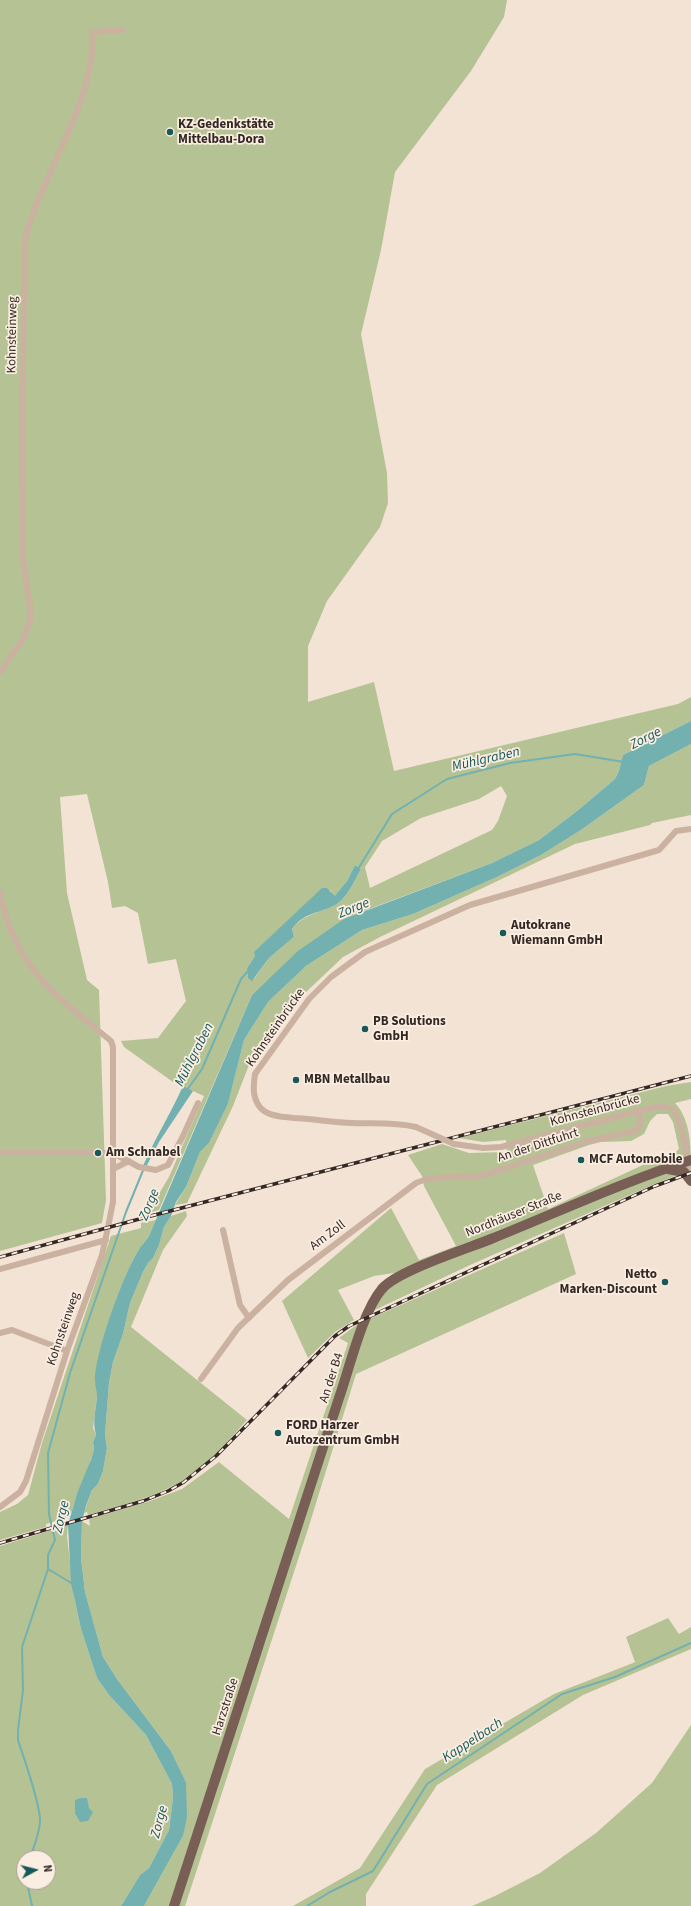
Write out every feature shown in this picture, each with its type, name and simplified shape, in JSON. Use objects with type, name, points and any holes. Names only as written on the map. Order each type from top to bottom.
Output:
[{"type":"main road","name":"Nordhäuser Straße","points":[[366,1317],[376,1295],[392,1280],[590,1198],[689,1161]]},
{"type":"main road","points":[[666,1169],[684,1172],[691,1180]]},
{"type":"main road","name":"An der B4","points":[[301,1515],[366,1317]]},
{"type":"main road","name":"Harzstraße","points":[[174,1906],[301,1515]]},
{"type":"street","name":"Kohnsteinweg","points":[[0,672],[23,639],[30,620],[30,606],[23,558],[22,424],[25,240],[30,218],[70,127],[88,78],[93,47],[92,32],[122,30]]},
{"type":"street","name":"Kohnsteinbrücke","points":[[689,1161],[676,1111],[669,1107],[659,1106],[495,1148],[469,1147],[454,1144],[416,1127],[399,1123],[345,1123],[272,1115],[264,1111],[259,1105],[253,1088],[256,1074],[308,999],[331,977],[365,952],[470,905],[659,850],[676,831],[691,829]]},
{"type":"street","name":"Kohnsteinweg","points":[[0,892],[6,919],[16,944],[26,961],[62,1002],[111,1042],[114,1047],[113,1202],[106,1240],[67,1351],[31,1467],[20,1492],[0,1507]]},
{"type":"street","points":[[0,1153],[113,1153],[139,1167],[147,1170],[156,1170],[168,1165],[198,1103]]},
{"type":"street","name":"An der Dittfuhrt","points":[[425,1179],[468,1178],[485,1175],[589,1141],[636,1131],[640,1128],[641,1122],[639,1111]]},
{"type":"street","points":[[113,1169],[129,1161]]},
{"type":"street","points":[[689,1161],[691,1180]]},
{"type":"street","name":"Am Zoll","points":[[201,1379],[238,1328],[288,1280],[416,1183],[425,1179]]},
{"type":"street","points":[[223,1230],[240,1305],[249,1318]]},
{"type":"street","points":[[0,1269],[106,1240]]},
{"type":"street","points":[[0,1333],[12,1330],[67,1351]]},
{"type":"green space","points":[[0,0],[507,0],[504,17],[471,71],[395,172],[381,250],[361,334],[387,473],[388,503],[380,527],[327,601],[308,646],[308,702],[374,682],[394,771],[678,704],[691,697],[691,721],[623,755],[619,771],[615,779],[539,840],[492,863],[361,912],[266,982],[252,995],[159,1210],[144,1214],[145,1211],[150,1209],[169,1177],[204,1096],[173,1082],[124,1047],[121,1041],[158,1038],[186,1001],[176,959],[148,964],[138,913],[125,906],[112,908],[108,882],[87,794],[60,797],[67,893],[87,980],[99,990],[106,1200],[102,1223],[0,1251]],"holes":[[[501,786],[507,796],[498,821],[492,830],[370,888],[365,867],[382,841],[421,818],[479,799]],[[355,865],[361,869],[342,900],[333,906],[301,920],[296,924],[292,929],[294,937],[269,958],[254,979],[248,977],[247,968],[255,956],[330,890],[335,897],[347,881]]]},
{"type":"green space","points":[[691,744],[691,815],[652,823],[650,825],[575,844],[380,937],[343,957],[304,994],[286,1014],[249,1065],[233,1106],[187,1203],[175,1205],[186,1187],[200,1152],[209,1143],[228,1104],[244,1040],[268,1002],[306,966],[362,930],[413,914],[497,877],[541,855],[581,830],[644,785],[649,766]]},
{"type":"green space","points":[[691,1082],[691,1099],[675,1103],[684,1117],[689,1134],[691,1170],[657,1183],[470,1265],[360,1317],[378,1285],[394,1273],[374,1276],[338,1290],[354,1320],[335,1332],[308,1358],[282,1301],[391,1208],[419,1260],[456,1246],[424,1186],[422,1176],[408,1155],[442,1144],[469,1153],[507,1152],[506,1140],[483,1142],[459,1138],[666,1086]],"holes":[[[657,1114],[668,1114],[673,1122],[679,1149],[670,1157],[645,1164],[548,1209],[533,1165],[601,1142],[631,1141],[644,1134],[650,1121]]]},
{"type":"green space","points":[[186,1211],[187,1216],[163,1250],[131,1327],[247,1420],[204,1465],[188,1477],[164,1490],[140,1500],[88,1515],[87,1512],[84,1513],[92,1490],[98,1484],[103,1471],[107,1448],[105,1435],[109,1383],[113,1362],[123,1334],[130,1303],[143,1272],[153,1258],[159,1245],[164,1227],[171,1216]]},
{"type":"green space","points":[[156,1220],[149,1236],[139,1249],[132,1262],[111,1316],[100,1351],[95,1382],[98,1388],[93,1428],[96,1435],[93,1442],[94,1449],[89,1467],[77,1493],[70,1517],[46,1524],[46,1527],[0,1540],[0,1512],[17,1504],[28,1495],[42,1443],[111,1236],[141,1228],[141,1223]]},
{"type":"green space","points":[[564,1233],[576,1274],[356,1374],[308,1529],[185,1906],[144,1906],[183,1836],[186,1782],[171,1751],[117,1679],[103,1657],[85,1592],[81,1558],[82,1521],[90,1526],[89,1519],[150,1501],[182,1489],[219,1462],[289,1519],[348,1343],[339,1338],[358,1324]]},
{"type":"green space","points":[[68,1525],[67,1536],[74,1597],[81,1629],[97,1678],[109,1695],[146,1735],[172,1784],[173,1798],[169,1830],[149,1868],[140,1875],[121,1906],[0,1906],[0,1546]]},
{"type":"green space","points":[[668,1618],[679,1634],[691,1627],[691,1649],[583,1695],[437,1785],[366,1894],[366,1906],[293,1906],[360,1868],[425,1769],[554,1694],[635,1662],[626,1637]]},
{"type":"green space","points":[[691,1725],[691,1906],[472,1906],[540,1873],[596,1833],[652,1783]]},
{"type":"water","points":[[691,721],[691,744],[649,766],[644,785],[581,830],[541,855],[497,877],[413,914],[362,930],[306,966],[268,1002],[244,1040],[228,1104],[209,1143],[200,1152],[186,1187],[176,1202],[171,1216],[164,1227],[159,1245],[153,1258],[143,1272],[130,1303],[123,1334],[113,1362],[109,1383],[105,1435],[107,1448],[103,1471],[98,1484],[92,1490],[82,1521],[81,1558],[85,1592],[103,1657],[117,1679],[171,1751],[186,1782],[187,1817],[183,1836],[144,1906],[121,1906],[140,1875],[149,1868],[169,1830],[173,1798],[172,1784],[146,1735],[109,1695],[97,1678],[81,1629],[71,1583],[68,1525],[77,1493],[94,1449],[93,1442],[96,1435],[94,1420],[97,1396],[95,1381],[96,1368],[111,1314],[132,1263],[139,1249],[149,1236],[252,995],[298,951],[344,919],[492,863],[539,840],[615,779],[619,771],[623,755]]},
{"type":"water","points":[[355,865],[361,869],[342,900],[333,906],[311,914],[301,920],[292,929],[294,937],[269,958],[252,981],[248,978],[247,968],[255,956],[254,952],[322,888],[327,888],[335,896],[347,881]]},
{"type":"water","points":[[183,1086],[193,1091],[159,1142],[146,1167],[143,1166],[153,1145]]},
{"type":"water","points":[[87,1798],[89,1808],[93,1812],[88,1821],[80,1822],[75,1813],[75,1800]]},
{"type":"waterway","name":"Mühlgraben","points":[[358,869],[392,814],[447,779],[510,763],[575,754],[624,762]]},
{"type":"waterway","name":"Mühlgraben","points":[[187,1090],[202,1069],[241,979],[249,970]]},
{"type":"waterway","name":"Zorge","points":[[33,1850],[39,1831],[40,1814],[32,1782],[18,1740],[18,1730],[23,1690],[22,1647],[48,1569],[48,1555],[55,1540],[49,1514],[48,1453],[70,1373],[126,1212],[144,1168]]},
{"type":"waterway","points":[[48,1569],[73,1584]]},
{"type":"waterway","name":"Kappelbach","points":[[307,1906],[330,1892],[373,1871],[427,1784],[562,1694],[615,1677],[691,1643]]},
{"type":"waterway","points":[[29,1890],[32,1906]]},
{"type":"railway","points":[[0,1257],[143,1218],[691,1076]]},
{"type":"railway","points":[[0,1543],[143,1501],[168,1491],[184,1482],[216,1456],[335,1336],[349,1326],[655,1186],[691,1173]]},
{"type":"place","name":"KZ-Gedenkstätte Mittelbau-Dora","points":[[170,132]]},
{"type":"place","name":"Autokrane Wiemann GmbH","points":[[503,933]]},
{"type":"place","name":"PB Solutions GmbH","points":[[365,1029]]},
{"type":"place","name":"MBN Metallbau","points":[[296,1080]]},
{"type":"place","name":"Am Schnabel","points":[[98,1153]]},
{"type":"place","name":"MCF Automobile","points":[[581,1160]]},
{"type":"place","name":"Netto Marken-Discount","points":[[665,1282]]},
{"type":"place","name":"FORD Harzer Autozentrum GmbH","points":[[278,1433]]}]
